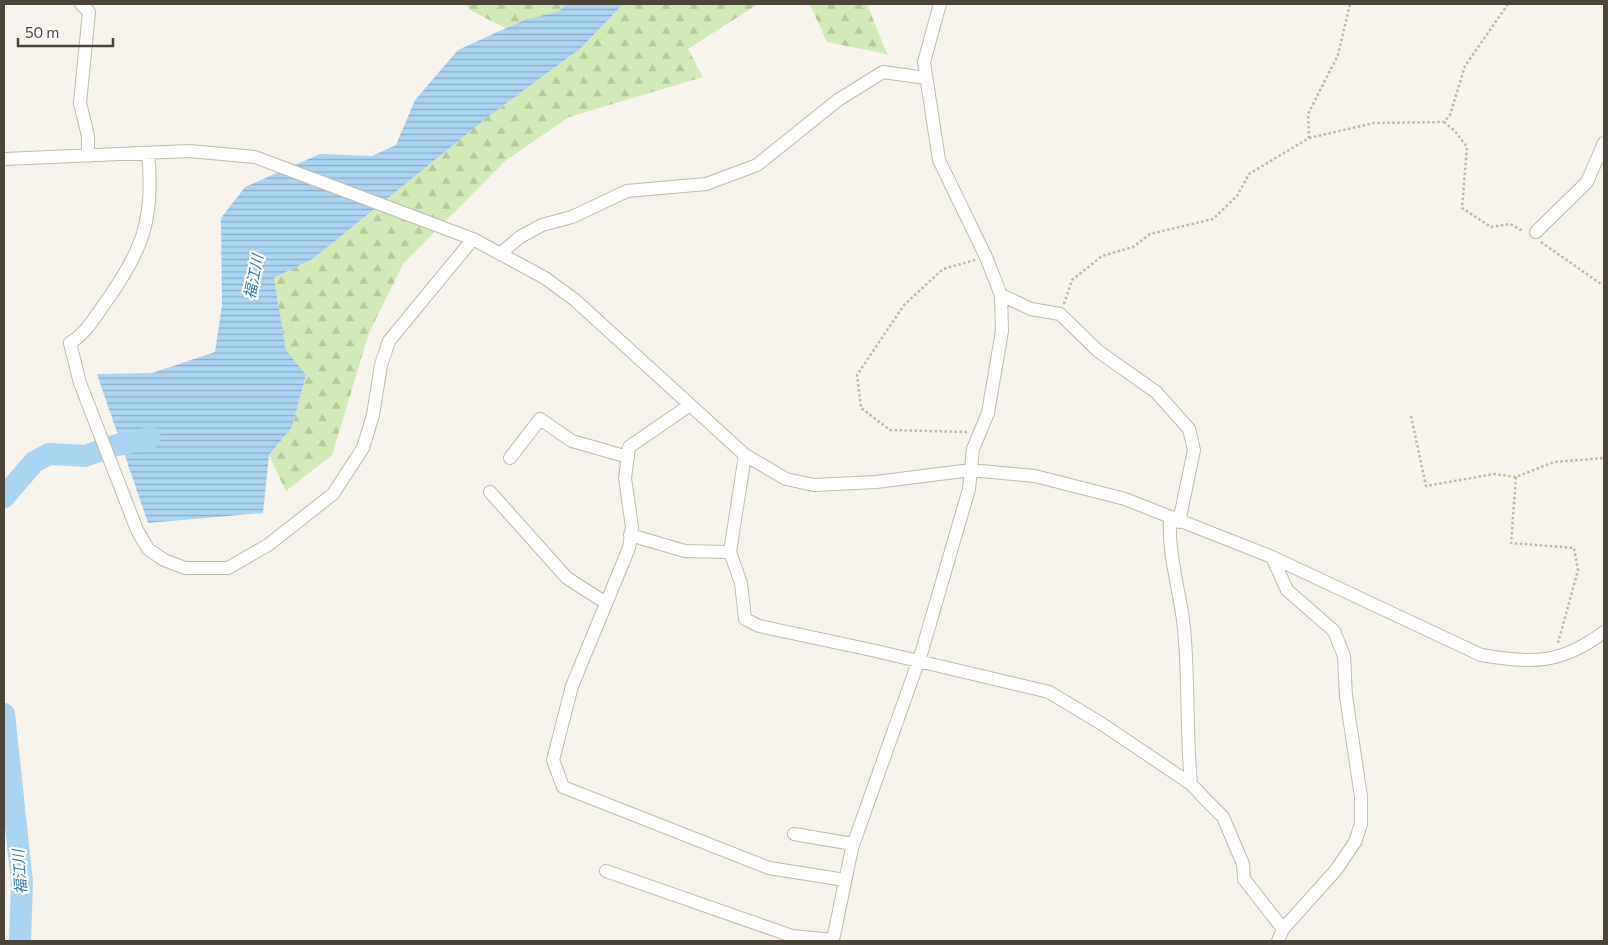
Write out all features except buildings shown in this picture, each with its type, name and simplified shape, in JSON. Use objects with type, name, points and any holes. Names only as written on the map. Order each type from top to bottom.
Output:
[{"type":"street","points":[[81,4],[89,12],[80,103],[88,136],[88,156]]},
{"type":"street","points":[[606,871],[792,936],[833,940],[853,844],[917,660],[969,489],[973,449],[988,413],[1002,331],[1001,295],[986,257],[939,160],[924,62],[940,4]]},
{"type":"street","points":[[500,254],[520,237],[542,225],[572,217],[627,191],[706,184],[757,165],[838,100],[883,72],[926,78]]},
{"type":"street","points":[[1533,234],[1586,182],[1604,143]]},
{"type":"street","points":[[4,160],[189,150],[214,151],[255,157],[473,239],[545,278],[575,300],[745,455],[786,479],[814,485],[876,482],[971,470],[1035,476],[1125,499],[1174,520],[1272,557],[1481,655],[1511,660],[1554,658],[1570,654],[1604,632]]},
{"type":"street","points":[[148,153],[151,178],[147,223],[136,256],[122,280],[81,336],[70,343],[80,384],[136,530],[148,549],[164,560],[185,568],[228,568],[268,545],[333,494],[363,448],[373,415],[381,365],[389,341],[473,239]]},
{"type":"street","points":[[1001,295],[1031,309],[1060,314],[1098,351],[1156,392],[1189,429],[1194,450],[1169,533],[1184,626],[1191,784]]},
{"type":"street","points":[[690,406],[629,447],[625,478],[632,527],[629,548],[572,686],[553,760],[563,787],[769,868],[845,880]]},
{"type":"street","points":[[510,458],[540,418],[572,441],[628,456]]},
{"type":"street","points":[[745,455],[730,552],[741,583],[745,619],[759,626],[917,660],[1049,692],[1102,724],[1191,784],[1223,817],[1243,864],[1244,879],[1281,935],[1336,870],[1355,842],[1361,824],[1361,797],[1346,696],[1344,656],[1334,631],[1287,590],[1272,557]]},
{"type":"street","points":[[490,492],[567,578],[606,603]]},
{"type":"street","points":[[630,535],[685,551],[730,552]]},
{"type":"street","points":[[794,834],[853,844]]},
{"type":"path","points":[[1309,138],[1308,114],[1338,55],[1350,4]]},
{"type":"path","points":[[1444,122],[1450,115],[1465,66],[1508,4]]},
{"type":"path","points":[[1060,314],[1072,280],[1102,256],[1133,247],[1150,234],[1213,219],[1237,196],[1248,174],[1309,138],[1374,123],[1444,122],[1455,131],[1467,147],[1462,208],[1491,227],[1510,224],[1533,234],[1601,284]]},
{"type":"path","points":[[980,432],[890,430],[860,408],[857,376],[904,305],[943,269],[986,257]]},
{"type":"path","points":[[1412,416],[1426,486],[1494,474],[1516,477],[1554,462],[1604,458]]},
{"type":"path","points":[[1516,477],[1511,544],[1574,548],[1578,570],[1554,658]]},
{"type":"green space","points":[[466,4],[566,4],[558,12],[526,19],[505,28],[470,10]]},
{"type":"green space","points":[[623,4],[758,4],[688,49],[703,77],[569,117],[505,161],[403,264],[369,333],[332,455],[286,491],[269,455],[292,427],[306,375],[286,350],[274,278],[314,258],[489,116],[581,48]]},
{"type":"green space","points":[[806,4],[867,4],[887,54],[827,42],[810,5]]},
{"type":"water","points":[[566,4],[623,4],[581,48],[489,116],[314,258],[274,278],[286,350],[306,375],[292,427],[269,455],[263,513],[148,523],[97,374],[152,373],[215,352],[222,305],[221,218],[245,187],[320,154],[372,156],[396,145],[415,100],[458,50],[526,19],[558,12]]},
{"type":"waterway","name":"福江川","points":[[4,497],[34,462],[49,454],[85,456],[113,446],[150,438]]},
{"type":"waterway","name":"福江川","points":[[4,714],[22,882],[20,941]]}]
